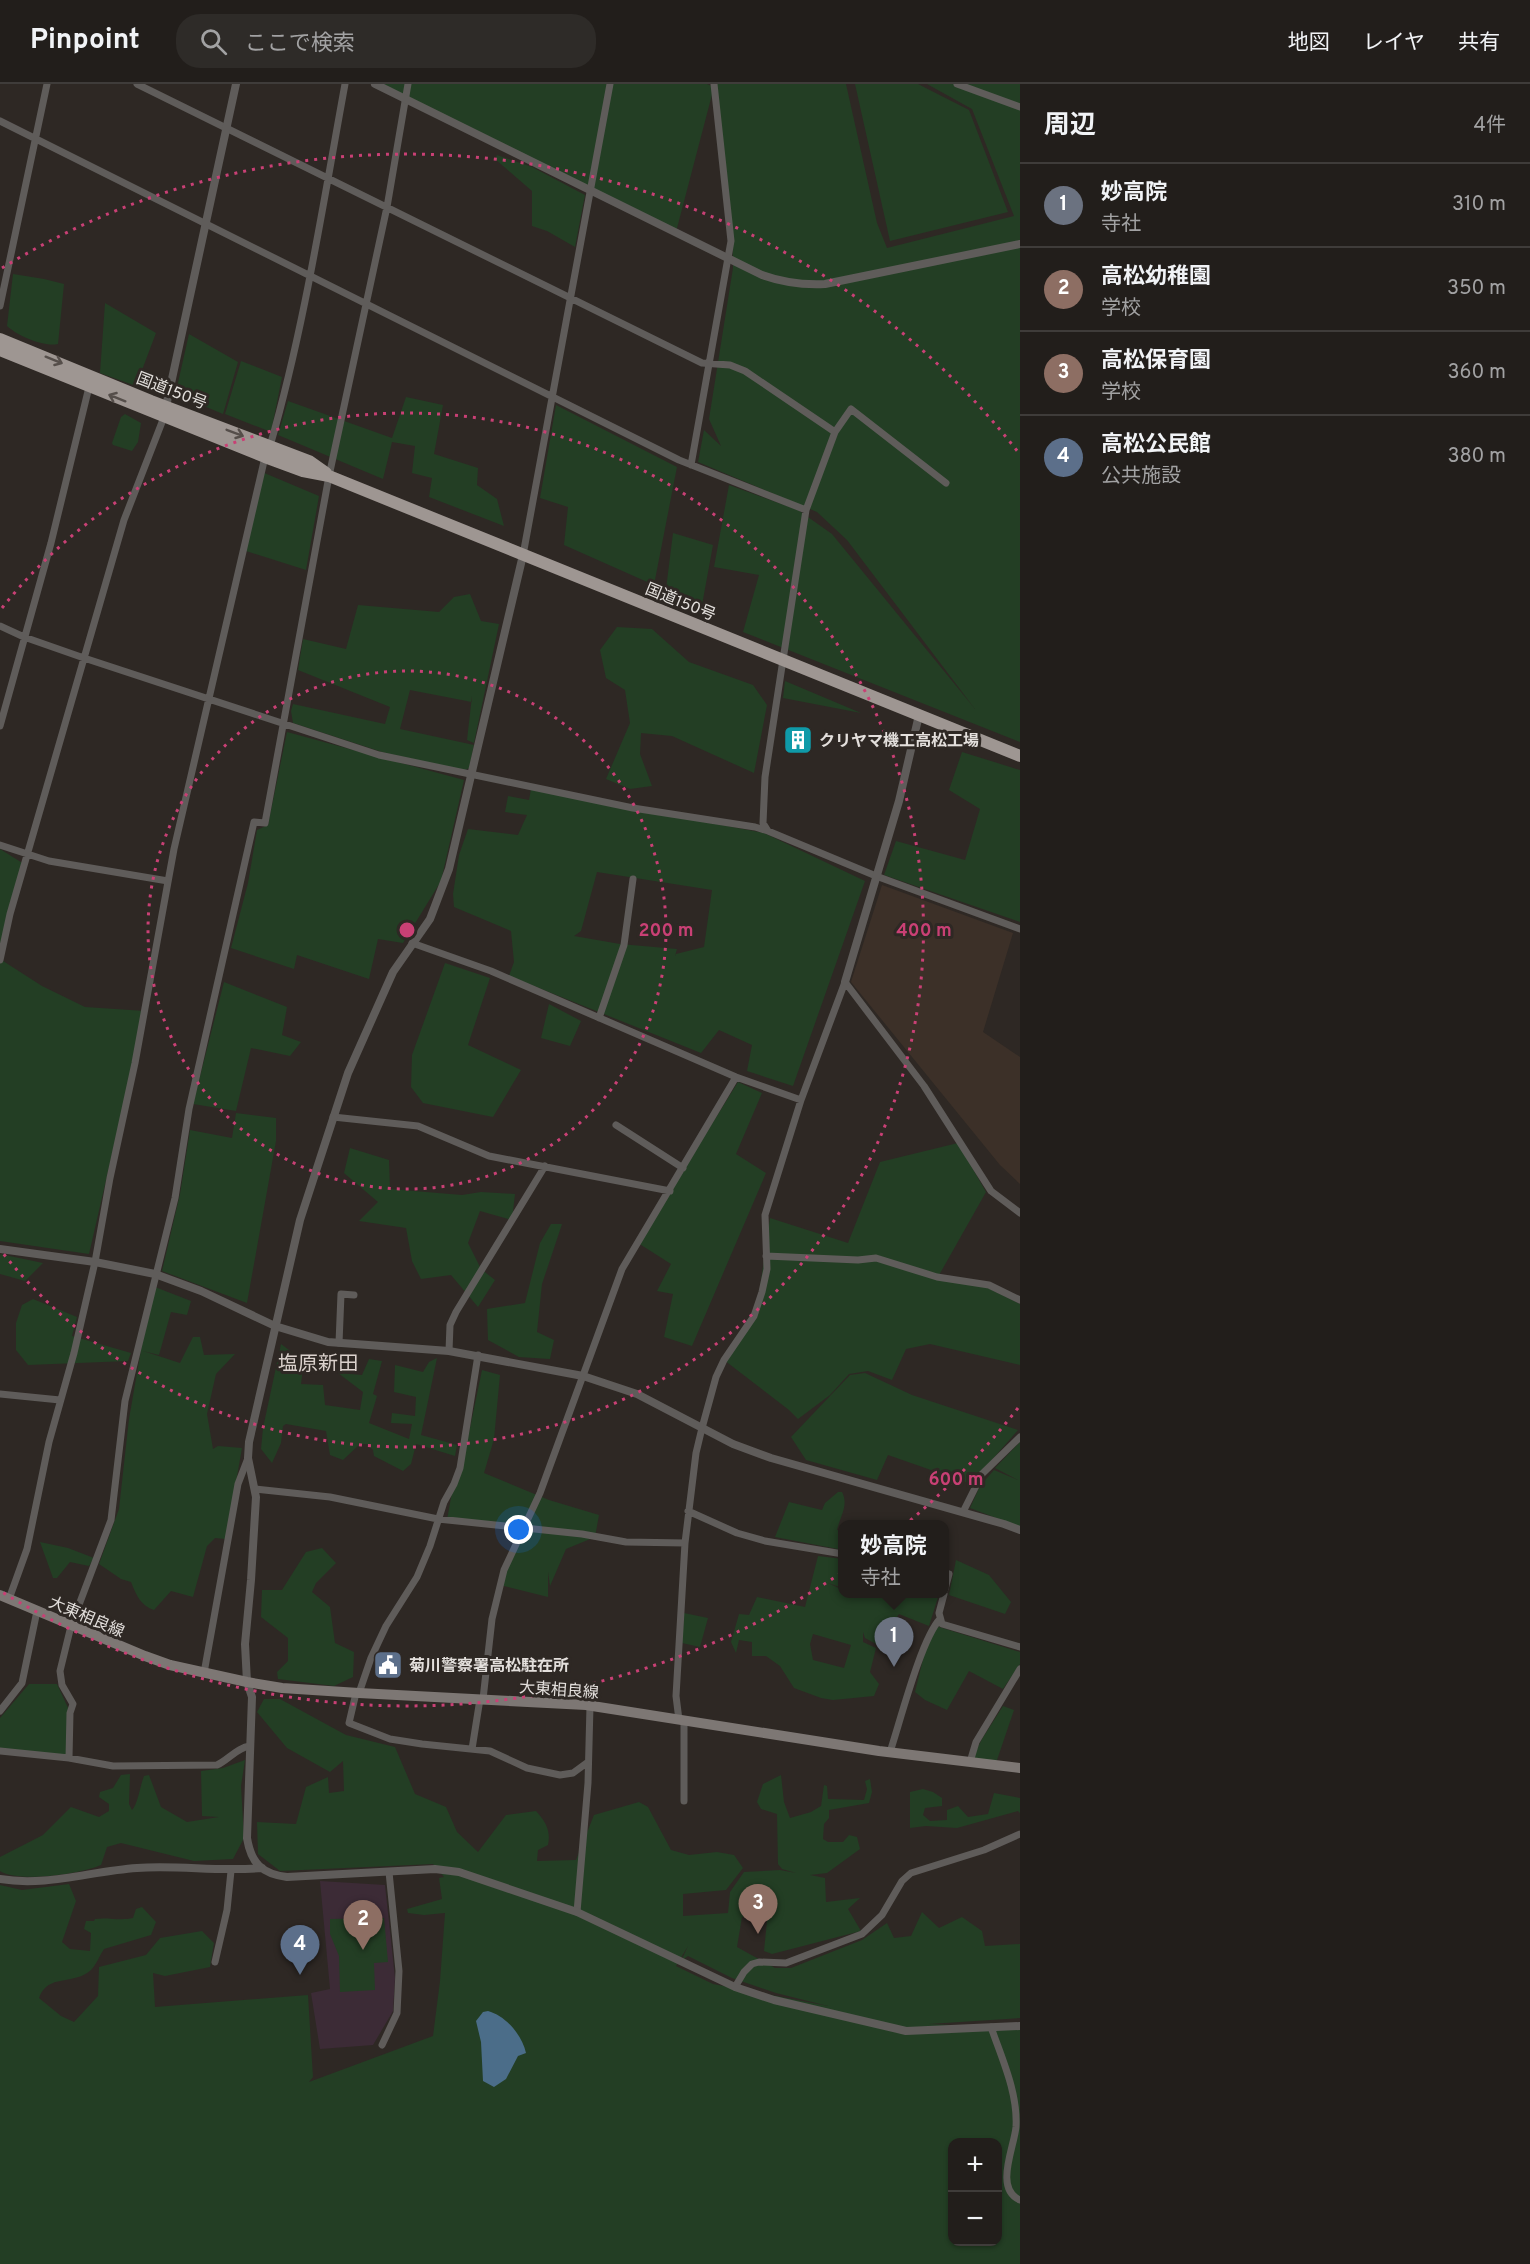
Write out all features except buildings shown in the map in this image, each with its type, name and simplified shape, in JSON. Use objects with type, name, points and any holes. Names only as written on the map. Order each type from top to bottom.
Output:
[{"type":"highway","name":"国道150号","points":[[0,339],[165,412],[268,452],[309,461],[329,476],[1020,756]]},
{"type":"highway","name":"国道150号","points":[[1,354],[165,412]]},
{"type":"main road","name":"大東相良線","points":[[5,1597],[145,1656],[204,1673],[282,1688],[590,1706],[890,1752],[1020,1768]]},
{"type":"street","points":[[0,306],[47,84]]},
{"type":"street","points":[[137,84],[702,363],[730,365],[745,371],[835,432]]},
{"type":"street","points":[[0,960],[27,853],[124,520],[165,412],[236,84]]},
{"type":"street","points":[[5,1597],[27,1549],[41,1475],[74,1353],[95,1262],[110,1178],[135,1063],[168,881],[268,452],[282,406],[345,84]]},
{"type":"street","points":[[375,84],[773,279],[804,285],[832,283],[1020,244]]},
{"type":"street","points":[[69,1758],[70,1713],[73,1704],[62,1685],[60,1671],[71,1626],[111,1520],[125,1401],[175,1198],[189,1109],[254,822],[265,823],[329,476],[387,207],[408,84]]},
{"type":"street","points":[[610,84],[523,555],[445,883],[430,919],[393,972],[348,1073],[300,1220],[249,1442],[248,1458],[256,1497],[244,1644],[247,1682],[252,1697],[247,1838],[249,1851],[262,1868],[272,1875],[287,1877],[447,1869],[577,1912],[735,1987],[774,2000],[898,2030],[926,2032],[1020,2026]]},
{"type":"street","points":[[692,465],[731,241],[714,84]]},
{"type":"street","points":[[957,84],[1020,107]]},
{"type":"street","points":[[0,121],[552,398],[692,465],[806,510]]},
{"type":"street","points":[[0,726],[51,543],[89,387]]},
{"type":"street","points":[[768,831],[763,823],[765,777],[806,510],[835,432],[850,409],[946,483]]},
{"type":"street","points":[[0,626],[84,658],[378,755],[633,808],[755,827],[876,876],[1020,929]]},
{"type":"street","points":[[684,1801],[681,1720],[676,1696],[688,1511],[702,1428],[716,1377],[724,1360],[754,1316],[762,1292],[767,1269],[765,1215],[801,1100],[845,982],[899,801],[919,715]]},
{"type":"street","points":[[0,845],[59,863],[168,881]]},
{"type":"street","points":[[599,1018],[624,945],[633,879]]},
{"type":"street","points":[[412,943],[490,971],[736,1077],[801,1100]]},
{"type":"street","points":[[845,982],[924,1086],[991,1191],[1020,1213]]},
{"type":"street","points":[[472,1749],[492,1619],[504,1570],[540,1493],[622,1269],[736,1077]]},
{"type":"street","points":[[333,1117],[418,1126],[489,1156],[670,1191]]},
{"type":"street","points":[[616,1125],[683,1168]]},
{"type":"street","points":[[449,1351],[450,1325],[456,1312],[545,1166]]},
{"type":"street","points":[[0,1249],[95,1262],[155,1274],[201,1291],[275,1326],[301,1335],[339,1343],[478,1355],[583,1376],[637,1394],[733,1444],[771,1458],[1020,1530]]},
{"type":"street","points":[[766,1256],[858,1260],[876,1258],[937,1277],[989,1285],[1020,1300]]},
{"type":"street","points":[[339,1343],[341,1294],[354,1295]]},
{"type":"street","points":[[478,1355],[460,1468],[444,1502],[417,1577],[386,1626],[372,1658],[349,1723],[390,1739],[490,1751],[526,1768],[560,1775],[573,1773],[588,1762]]},
{"type":"street","points":[[0,1394],[60,1400]]},
{"type":"street","points":[[963,1512],[982,1474],[1020,1437]]},
{"type":"street","points":[[204,1673],[238,1484],[248,1458]]},
{"type":"street","points":[[255,1489],[330,1497],[438,1519],[626,1542],[685,1543]]},
{"type":"street","points":[[688,1511],[737,1533],[765,1541],[838,1553]]},
{"type":"street","points":[[943,1598],[940,1619],[942,1624],[1020,1647]]},
{"type":"street","points":[[0,1711],[22,1683],[37,1611]]},
{"type":"street","points":[[890,1752],[925,1646],[934,1625],[940,1619]]},
{"type":"street","points":[[970,1762],[976,1742],[1020,1670]]},
{"type":"street","points":[[577,1912],[590,1706]]},
{"type":"street","points":[[0,1751],[69,1758],[113,1767],[217,1765],[245,1746],[250,1746]]},
{"type":"street","points":[[735,1987],[752,1964],[786,1963],[862,1934],[882,1915],[902,1881],[911,1873],[984,1850],[1020,1834]]},
{"type":"street","points":[[0,1879],[23,1882],[46,1881],[113,1870],[166,1867],[231,1871],[262,1868]]},
{"type":"street","points":[[215,1962],[227,1910],[231,1871]]},
{"type":"street","points":[[381,2045],[397,2013],[399,1971],[389,1872]]},
{"type":"street","points":[[991,2027],[1015,2097],[1016,2127],[1006,2183],[1010,2192],[1020,2200]]},
{"type":"shaded area","points":[[882,885],[1013,933],[983,1032],[1020,1057],[1020,1184],[1000,1165],[851,982]]},
{"type":"shaded area","points":[[320,1881],[385,1885],[395,1978],[393,2011],[373,2045],[320,2049],[311,1993],[330,1989]]},
{"type":"green space","points":[[379,84],[707,84],[714,87],[676,232]]},
{"type":"green space","points":[[716,84],[846,84],[877,223],[887,248],[1014,216],[972,109],[927,84],[1020,84],[1020,742],[743,632],[759,575],[714,567],[729,485],[798,510],[832,534],[975,709],[847,540],[817,512],[698,462],[704,430],[721,446],[709,419],[733,268],[732,225]]},
{"type":"green space","points":[[855,84],[918,84],[969,110],[1008,212],[890,241]]},
{"type":"green space","points":[[497,155],[532,167],[585,195],[575,247],[547,231],[532,226],[532,191],[495,159]]},
{"type":"green space","points":[[13,274],[64,284],[58,344],[45,344],[31,340],[7,326]]},
{"type":"green space","points":[[105,303],[156,333],[136,386],[100,373]]},
{"type":"green space","points":[[189,334],[238,362],[223,414],[187,399],[177,387]]},
{"type":"green space","points":[[241,361],[282,377],[271,432],[225,414]]},
{"type":"green space","points":[[406,397],[443,405],[434,454],[478,468],[477,485],[497,499],[504,526],[429,497],[432,478],[412,473],[415,446],[392,442],[383,479],[278,435],[288,401],[392,438]]},
{"type":"green space","points":[[556,405],[677,467],[654,585],[564,545],[568,507],[540,498]]},
{"type":"green space","points":[[125,414],[141,423],[138,442],[132,451],[112,443],[121,417]]},
{"type":"green space","points":[[262,472],[319,496],[306,570],[246,551]]},
{"type":"green space","points":[[673,533],[713,545],[702,605],[666,589]]},
{"type":"green space","points":[[470,594],[481,621],[499,624],[474,743],[467,740],[471,702],[410,690],[400,729],[474,745],[469,768],[463,771],[382,752],[293,723],[291,711],[293,704],[385,724],[390,707],[298,670],[303,639],[346,649],[358,605],[439,612],[454,597]]},
{"type":"green space","points":[[617,627],[652,629],[689,662],[753,685],[767,705],[754,773],[672,736],[641,733],[640,754],[652,786],[630,789],[606,779],[630,723],[625,690],[606,678],[600,650]]},
{"type":"green space","points":[[785,681],[861,713],[783,698]]},
{"type":"green space","points":[[287,732],[464,780],[441,881],[403,943],[378,939],[369,979],[297,955],[294,969],[231,948],[248,883],[257,830],[268,825]]},
{"type":"green space","points":[[962,752],[1020,770],[1020,922],[884,875],[896,841],[965,860],[980,809],[949,790]]},
{"type":"green space","points":[[531,789],[764,833],[865,881],[793,1086],[747,1071],[752,1045],[719,1030],[701,1053],[509,976],[514,962],[511,931],[454,907],[453,894],[459,855],[468,829],[518,835],[527,815],[505,812],[508,796],[529,800]],"holes":[[[597,872],[712,890],[704,947],[675,956],[677,949],[620,944],[574,936],[581,931]]]},
{"type":"green space","points":[[0,849],[24,864],[0,959]]},
{"type":"green space","points":[[0,959],[42,986],[85,1007],[145,1011],[89,1254],[0,1241]]},
{"type":"green space","points":[[445,963],[490,978],[468,1045],[521,1070],[493,1117],[423,1103],[411,1087],[412,1055]]},
{"type":"green space","points":[[224,982],[287,1007],[282,1035],[301,1042],[290,1056],[251,1048],[236,1111],[193,1104]]},
{"type":"green space","points":[[549,1004],[581,1021],[570,1046],[541,1038]]},
{"type":"green space","points":[[738,1082],[762,1093],[736,1154],[766,1173],[692,1346],[664,1337],[673,1294],[657,1291],[671,1264],[638,1243]]},
{"type":"green space","points":[[236,1113],[276,1118],[276,1141],[247,1303],[162,1271],[180,1194],[190,1130],[232,1138]]},
{"type":"green space","points":[[958,1143],[986,1192],[938,1277],[980,1284],[1020,1304],[1020,1365],[930,1344],[906,1349],[892,1380],[868,1371],[849,1374],[830,1395],[798,1419],[724,1360],[757,1308],[770,1218],[848,1243],[880,1162]]},
{"type":"green space","points":[[350,1148],[389,1160],[390,1189],[462,1195],[481,1192],[515,1194],[512,1220],[480,1211],[468,1243],[481,1269],[495,1280],[478,1307],[451,1275],[421,1279],[412,1261],[406,1228],[359,1221],[378,1202],[344,1173]]},
{"type":"green space","points":[[551,1224],[562,1224],[542,1284],[537,1332],[554,1340],[550,1359],[519,1357],[488,1340],[487,1309],[525,1303],[540,1243]]},
{"type":"green space","points":[[0,1254],[43,1263],[25,1281],[0,1274]]},
{"type":"green space","points":[[155,1287],[191,1301],[187,1315],[171,1312],[159,1355],[143,1351],[180,1363],[193,1337],[200,1337],[204,1355],[235,1354],[216,1374],[207,1414],[213,1449],[218,1446],[242,1448],[226,1539],[215,1538],[207,1546],[193,1597],[171,1591],[154,1610],[140,1599],[131,1582],[121,1579],[99,1564],[119,1509],[129,1419]]},
{"type":"green space","points":[[33,1299],[77,1317],[72,1336],[131,1353],[128,1361],[28,1365],[16,1350],[16,1323],[22,1305]]},
{"type":"green space","points":[[281,1344],[304,1361],[301,1384],[323,1385],[325,1405],[360,1410],[363,1392],[338,1373],[362,1375],[369,1359],[382,1361],[373,1394],[377,1396],[369,1423],[409,1439],[412,1424],[391,1423],[392,1413],[415,1416],[416,1397],[394,1392],[395,1365],[423,1372],[429,1362],[437,1358],[421,1435],[457,1445],[455,1456],[416,1444],[411,1464],[403,1471],[374,1456],[373,1450],[367,1444],[360,1444],[343,1460],[330,1455],[326,1431],[286,1424],[283,1426],[281,1443],[272,1463],[261,1449],[263,1428]]},
{"type":"green space","points":[[482,1370],[500,1375],[494,1439],[484,1473],[549,1500],[599,1515],[595,1537],[566,1549],[550,1586],[548,1572],[548,1597],[500,1585],[524,1528],[447,1520],[452,1492],[465,1452]]},
{"type":"green space","points":[[865,1373],[912,1395],[1018,1430],[971,1484],[888,1455],[877,1480],[806,1460],[791,1437],[850,1375]]},
{"type":"green space","points":[[1020,1442],[1020,1527],[970,1508],[980,1486],[994,1470],[1018,1480],[995,1468]]},
{"type":"green space","points":[[838,1492],[842,1492],[845,1502],[840,1520],[838,1520],[838,1549],[775,1537],[789,1502],[822,1510],[825,1503]]},
{"type":"green space","points":[[40,1542],[68,1548],[94,1558],[89,1566],[70,1562],[57,1578],[53,1578]]},
{"type":"green space","points":[[322,1548],[336,1563],[316,1583],[312,1592],[330,1607],[335,1643],[354,1652],[353,1677],[334,1686],[278,1679],[277,1672],[288,1661],[288,1638],[261,1617],[262,1590],[282,1590],[306,1552]]},
{"type":"green space","points":[[818,1556],[838,1558],[838,1586],[828,1583],[838,1588],[838,1598],[938,1598],[929,1626],[899,1614],[878,1645],[865,1638],[863,1632],[863,1642],[876,1648],[870,1672],[879,1684],[874,1696],[833,1700],[794,1688],[780,1666],[766,1656],[752,1656],[752,1642],[739,1640],[736,1653],[731,1642],[739,1614],[749,1615],[757,1597],[805,1607]],"holes":[[[813,1634],[851,1645],[844,1668],[813,1660],[810,1644]]]},
{"type":"green space","points":[[956,1560],[989,1575],[1011,1602],[1005,1614],[949,1595]]},
{"type":"green space","points":[[684,1613],[708,1618],[700,1647],[682,1643]]},
{"type":"green space","points":[[936,1626],[1020,1652],[1020,1664],[1003,1689],[969,1671],[947,1710],[925,1700],[915,1692],[924,1655]]},
{"type":"green space","points":[[29,1684],[57,1684],[69,1710],[69,1758],[0,1749],[0,1718]]},
{"type":"green space","points":[[264,1699],[280,1699],[346,1735],[395,1747],[415,1794],[446,1807],[457,1832],[478,1852],[506,1815],[536,1811],[545,1823],[549,1835],[548,1845],[538,1850],[537,1861],[576,1860],[594,1815],[639,1802],[648,1807],[671,1850],[689,1855],[717,1852],[734,1855],[743,1868],[726,1890],[683,1894],[683,1916],[728,1913],[730,1892],[744,1872],[780,1870],[796,1873],[782,1869],[778,1864],[777,1814],[761,1809],[757,1802],[763,1784],[781,1775],[784,1802],[790,1818],[811,1812],[821,1806],[824,1785],[827,1786],[828,1799],[864,1800],[867,1789],[865,1781],[870,1779],[872,1792],[869,1803],[829,1810],[829,1818],[824,1824],[823,1839],[828,1842],[843,1842],[849,1835],[857,1837],[860,1849],[827,1873],[810,1875],[825,1878],[826,1902],[860,1898],[848,1909],[861,1931],[772,1954],[764,1951],[767,1921],[742,1917],[737,1947],[775,1968],[791,1968],[862,1940],[887,1923],[894,1938],[911,1936],[922,1912],[939,1928],[962,1917],[982,1931],[985,1946],[1020,1944],[1020,2018],[929,2024],[1020,2028],[1020,2264],[0,2264],[0,1885],[22,1890],[69,1884],[76,1901],[62,1942],[70,1949],[90,1951],[91,1933],[84,1929],[86,1921],[133,1918],[136,1909],[142,1907],[156,1922],[151,1935],[104,1949],[93,1968],[84,1975],[55,1982],[43,1990],[39,1998],[61,2016],[74,2022],[98,1996],[99,1967],[146,1955],[160,1938],[202,1931],[214,1943],[210,1967],[165,1976],[153,1973],[155,2007],[308,1995],[313,2077],[309,2082],[433,2036],[445,1913],[424,1915],[408,1913],[407,1909],[442,1899],[439,1878],[444,1877],[433,1864],[280,1871],[258,1854],[257,1822],[296,1824],[306,1787],[328,1777],[329,1793],[344,1791],[343,1761],[330,1772],[287,1748],[257,1712]],"holes":[[[688,1946],[681,1961],[688,1956],[732,1978],[776,1993],[828,2006],[713,1984],[676,1966]]]},
{"type":"green space","points":[[1003,1706],[1014,1710],[996,1763],[972,1759],[982,1739]]},
{"type":"green space","points":[[245,1760],[241,1786],[244,1838],[233,1859],[194,1861],[121,1843],[107,1847],[101,1865],[92,1868],[35,1877],[9,1875],[0,1871],[0,1857],[43,1835],[71,1807],[99,1817],[109,1811],[109,1804],[99,1797],[100,1792],[113,1788],[121,1775],[130,1774],[129,1804],[132,1810],[144,1776],[149,1775],[161,1807],[187,1822],[219,1817],[202,1816],[201,1771],[223,1768]]},
{"type":"green space","points":[[923,1789],[942,1798],[942,1806],[925,1808],[923,1815],[930,1821],[947,1820],[947,1810],[958,1806],[968,1817],[988,1814],[994,1793],[1020,1798],[1020,1813],[1018,1811],[957,1828],[926,1826],[910,1828],[910,1792]]},
{"type":"green space","points":[[384,1918],[388,1962],[374,1963],[375,1990],[340,1992],[339,1956],[330,1934],[330,1919]]},
{"type":"water","points":[[488,2011],[501,2017],[512,2027],[526,2053],[518,2056],[506,2079],[494,2087],[483,2081],[481,2042],[476,2021],[483,2012]]},
{"type":"place","name":"クリヤマ機工高松工場","points":[[798,740]]},
{"type":"place","name":"菊川警察署高松駐在所","points":[[388,1665]]},
{"type":"place","name":"妙高院","points":[[894,1667]]},
{"type":"place","name":"高松保育園","points":[[758,1934]]},
{"type":"place","name":"高松幼稚園","points":[[363,1950]]},
{"type":"place","name":"高松公民館","points":[[300,1975]]},
{"type":"district","name":"塩原新田","points":[[318,1363]]}]
